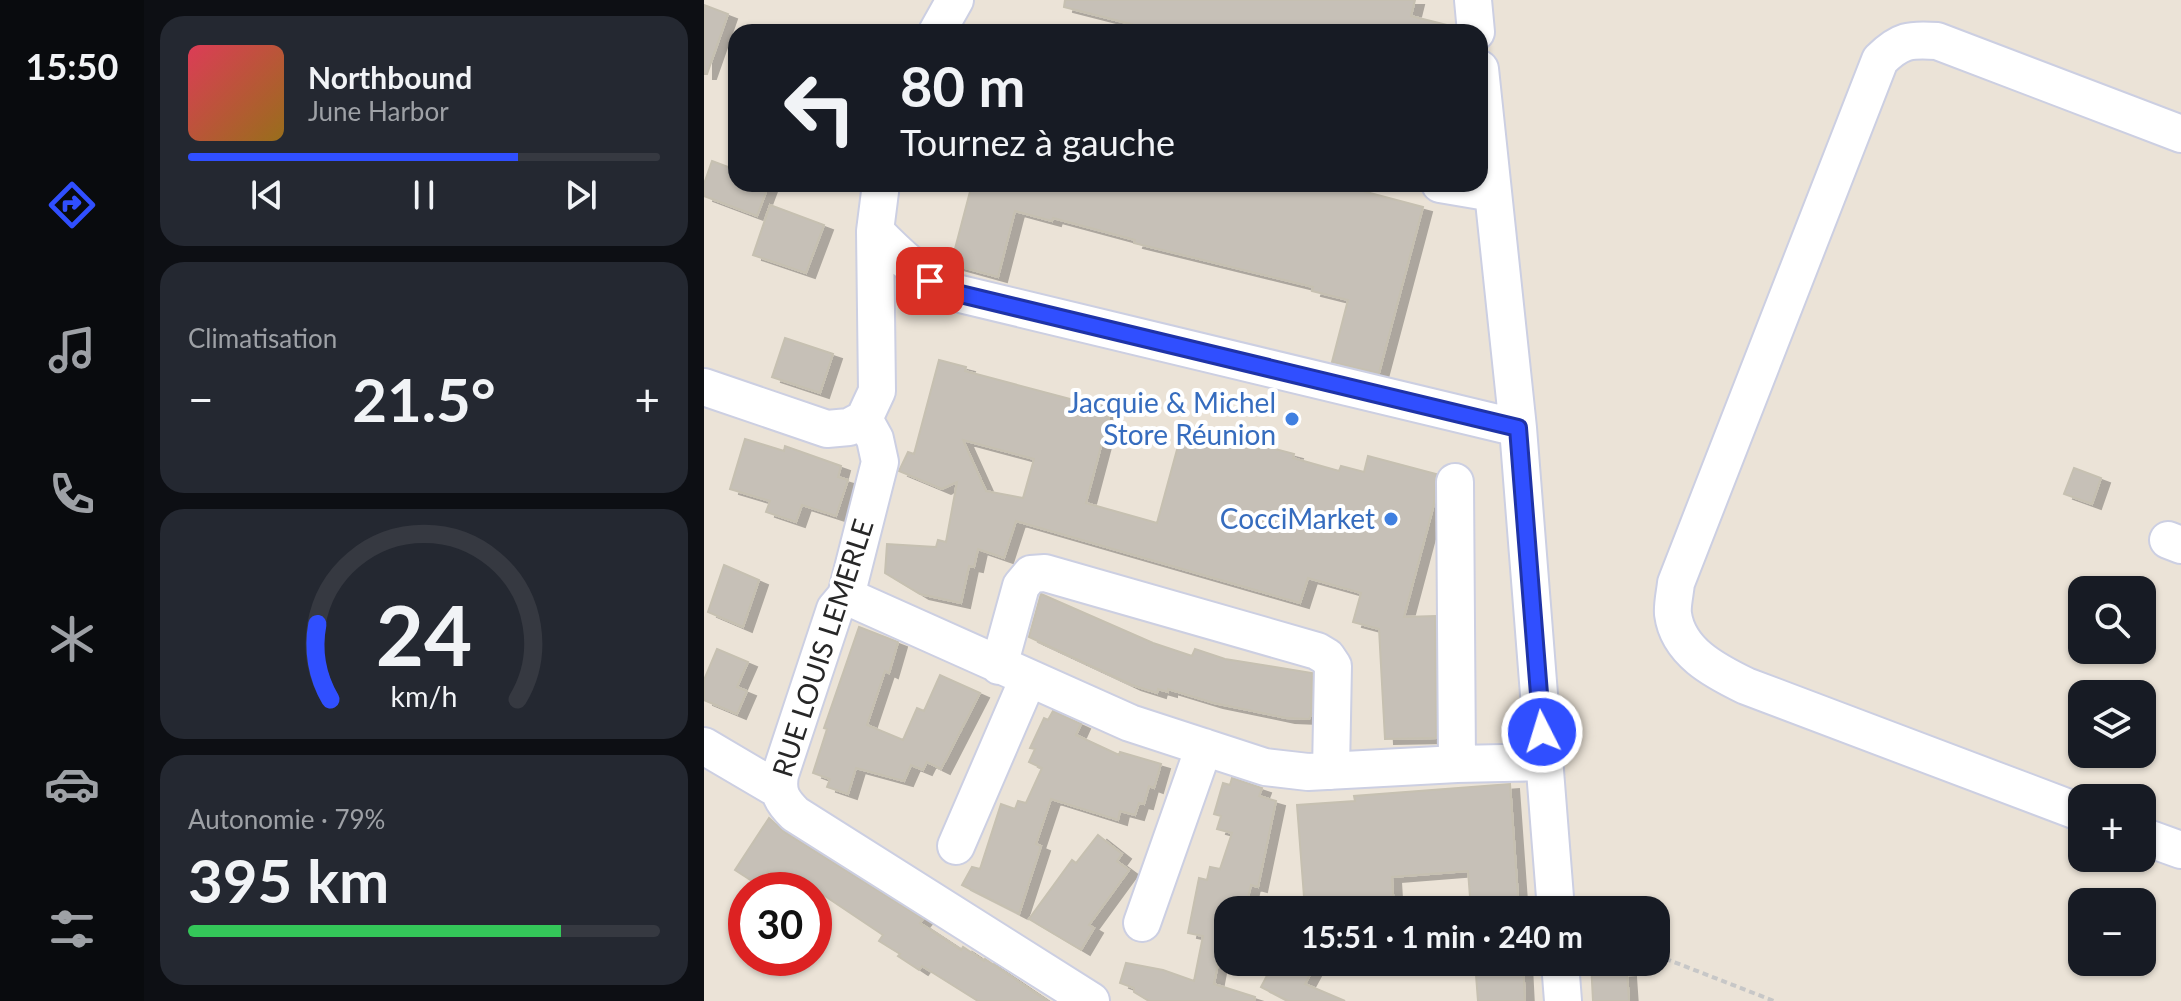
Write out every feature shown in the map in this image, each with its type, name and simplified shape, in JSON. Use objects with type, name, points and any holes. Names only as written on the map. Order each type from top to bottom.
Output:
[{"type":"street","points":[[942,24],[955,0]]},
{"type":"street","points":[[1473,0],[1475,24]]},
{"type":"street","points":[[2068,808],[1746,686],[1716,671],[1691,651],[1677,632],[1672,612],[1676,583],[1880,60],[1895,45],[1916,39],[1937,41],[2181,134]]},
{"type":"street","points":[[1488,145],[1518,428],[1555,896]]},
{"type":"street","points":[[704,387],[827,429],[849,427],[864,419],[877,391],[875,231],[880,192]]},
{"type":"street","points":[[1487,192],[1493,193]]},
{"type":"street","points":[[875,231],[930,281],[952,292],[1518,428]]},
{"type":"street","name":"RUE LOUIS LEMERLE","points":[[864,419],[875,439],[880,462],[846,596],[835,609],[777,789],[783,803],[795,814],[1091,1001]]},
{"type":"street","points":[[1455,482],[1457,764]]},
{"type":"street","points":[[956,846],[1013,672],[1021,586],[1031,574],[1045,573],[1317,651],[1327,657],[1333,666],[1331,771]]},
{"type":"street","points":[[846,596],[1130,723],[1265,767],[1308,772],[1544,762]]},
{"type":"street","points":[[704,746],[777,789]]},
{"type":"street","points":[[1142,923],[1204,747]]},
{"type":"street","points":[[2156,841],[2181,850]]},
{"type":"street","points":[[1561,976],[1563,1001]]},
{"type":"path","points":[[1670,960],[1774,1001]]},
{"type":"building","points":[[1065,0],[1415,0],[1411,16],[1443,24],[1131,24],[1064,7]]},
{"type":"building","points":[[704,5],[728,14],[707,74],[704,74]]},
{"type":"building","points":[[712,161],[728,167],[728,192],[766,192],[757,216],[704,196],[704,184]]},
{"type":"building","points":[[970,192],[1366,192],[1423,207],[1379,373],[1332,362],[1348,300],[1312,291],[1313,287],[1134,243],[1135,240],[1053,218],[1052,221],[1015,211],[998,277],[951,264]]},
{"type":"building","points":[[770,205],[824,225],[806,273],[753,255]]},
{"type":"building","points":[[785,338],[833,354],[820,393],[772,377]]},
{"type":"building","points":[[939,360],[966,367],[965,371],[1089,404],[1091,400],[1112,405],[1086,503],[1157,523],[1184,424],[1206,430],[1204,435],[1294,454],[1293,458],[1339,471],[1341,466],[1364,472],[1368,456],[1436,474],[1434,504],[1404,617],[1435,616],[1436,738],[1385,739],[1379,629],[1353,622],[1361,593],[1308,578],[1300,603],[1016,521],[1004,558],[978,549],[974,567],[969,566],[961,603],[920,594],[885,573],[887,544],[936,547],[938,540],[946,542],[957,482],[942,489],[899,471],[908,452],[914,454]],"holes":[[[963,440],[1034,459],[1023,498],[986,491]]]},
{"type":"building","points":[[745,439],[784,451],[785,446],[841,466],[838,477],[848,480],[836,516],[802,505],[796,522],[766,512],[770,501],[730,489]]},
{"type":"building","points":[[2074,468],[2101,478],[2092,504],[2064,494]]},
{"type":"building","points":[[724,565],[759,580],[743,627],[708,612]]},
{"type":"building","points":[[1041,594],[1153,643],[1192,656],[1195,649],[1225,659],[1312,673],[1311,715],[1309,719],[1286,718],[1214,703],[1168,689],[1168,692],[1158,689],[1157,693],[1132,685],[1029,637]]},
{"type":"building","points":[[859,627],[898,642],[889,673],[885,671],[867,725],[903,740],[917,708],[924,711],[940,675],[980,693],[941,769],[927,762],[923,770],[911,765],[904,781],[856,768],[848,794],[827,787],[830,779],[813,773],[827,729],[824,728]]},
{"type":"building","points":[[717,649],[748,662],[737,687],[747,691],[737,714],[704,700],[704,680]]},
{"type":"building","points":[[1053,711],[1081,724],[1076,735],[1119,755],[1120,752],[1161,764],[1154,788],[1149,786],[1144,804],[1139,803],[1135,815],[1120,811],[1118,820],[1051,799],[1036,844],[1041,846],[1019,914],[962,885],[972,867],[980,869],[1001,804],[1015,809],[1018,801],[1026,803],[1042,768],[1029,762],[1035,749],[1030,748],[1044,718],[1048,720]]},
{"type":"building","points":[[1232,778],[1262,788],[1259,796],[1276,801],[1258,887],[1251,885],[1248,896],[1214,896],[1214,984],[1255,997],[1254,1001],[1149,1001],[1134,992],[1134,988],[1120,983],[1126,963],[1163,970],[1194,981],[1203,936],[1188,933],[1199,878],[1207,880],[1210,867],[1220,869],[1232,833],[1217,829],[1221,816],[1214,814],[1223,783],[1230,785]]},
{"type":"building","points":[[1510,784],[1518,896],[1470,896],[1468,871],[1392,877],[1393,896],[1304,896],[1297,805],[1355,801],[1354,796]]},
{"type":"building","points":[[769,818],[784,832],[923,919],[920,923],[961,950],[963,947],[985,959],[1047,1001],[978,1001],[922,966],[919,970],[879,941],[883,935],[832,901],[832,872],[735,870]]},
{"type":"building","points":[[1098,835],[1122,854],[1117,861],[1129,870],[1089,925],[1094,928],[1081,950],[1029,919],[1072,860],[1076,863]]},
{"type":"building","points":[[1267,976],[1309,976],[1305,984],[1345,1001],[1288,1001],[1261,987]]},
{"type":"building","points":[[1476,976],[1524,976],[1525,1001],[1478,1001]]},
{"type":"building","points":[[1592,976],[1627,976],[1629,1001],[1593,1001]]},
{"type":"place","name":"Jacquie & Michel Store Réunion","points":[[1292,419]]},
{"type":"place","name":"CocciMarket","points":[[1391,519]]},
{"type":"route","points":[[930,281],[952,292],[1518,428],[1542,732]]}]
